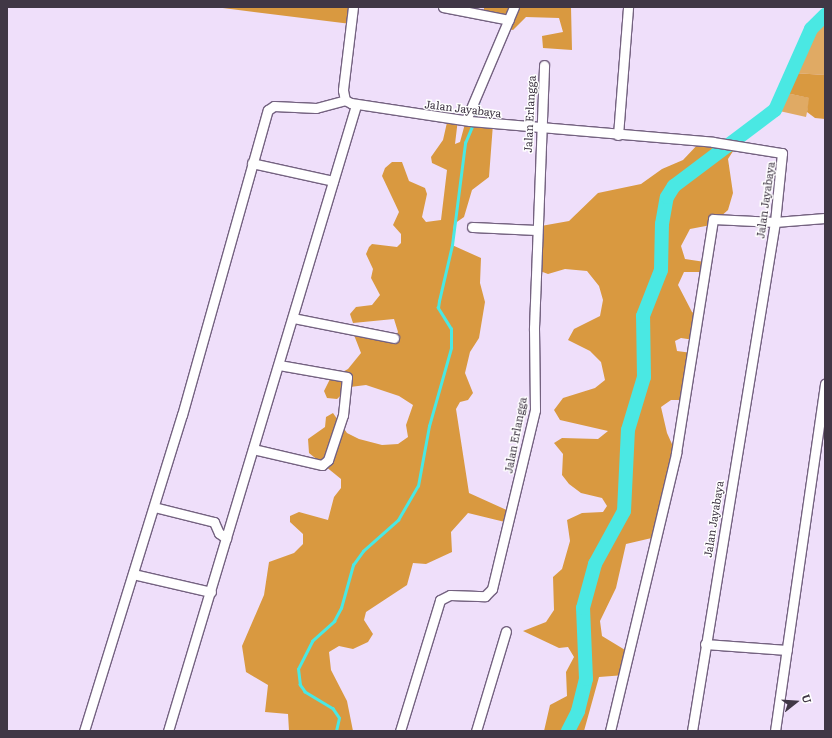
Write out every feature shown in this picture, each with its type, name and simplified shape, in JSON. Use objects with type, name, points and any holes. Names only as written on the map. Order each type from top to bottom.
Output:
[{"type":"street","points":[[84,731],[154,507],[269,108],[316,108],[345,100],[343,90],[353,7]]},
{"type":"street","points":[[443,7],[508,20]]},
{"type":"street","points":[[471,121],[514,7]]},
{"type":"street","points":[[618,135],[628,7]]},
{"type":"street","name":"Jalan Erlangga","points":[[400,731],[440,600],[450,595],[485,596],[492,589],[535,410],[537,230],[540,129],[544,65]]},
{"type":"street","name":"Jalan Jayabaya","points":[[345,100],[356,105],[471,121],[540,129],[721,143],[782,153],[775,222],[704,644],[692,731]]},
{"type":"street","points":[[168,731],[211,592],[356,105]]},
{"type":"street","points":[[252,163],[333,181]]},
{"type":"street","points":[[610,731],[678,444],[712,219],[775,222],[825,218]]},
{"type":"street","points":[[472,228],[537,230]]},
{"type":"street","points":[[293,318],[394,338]]},
{"type":"street","points":[[253,449],[322,465],[328,460],[343,415],[347,377],[279,365]]},
{"type":"street","points":[[775,731],[825,384]]},
{"type":"street","points":[[154,507],[214,522],[219,533],[226,538]]},
{"type":"street","points":[[133,574],[211,592]]},
{"type":"street","points":[[476,731],[506,631]]},
{"type":"street","points":[[704,644],[787,650]]},
{"type":"shaded area","points":[[215,7],[353,7],[351,24]]},
{"type":"shaded area","points":[[484,7],[571,7],[572,50],[543,48],[542,36],[563,32],[559,18],[526,17],[513,30],[505,28],[508,20],[484,15]]},
{"type":"shaded area","points":[[825,15],[825,75],[794,73],[811,29]]},
{"type":"shaded area","points":[[794,73],[825,75],[825,119],[815,118],[807,112],[809,98],[786,93]]},
{"type":"shaded area","points":[[786,93],[810,98],[806,117],[775,110]]},
{"type":"shaded area","points":[[448,118],[458,119],[455,144],[460,142],[466,120],[493,124],[489,177],[472,190],[464,217],[454,224],[452,245],[481,258],[480,283],[485,302],[479,338],[470,352],[465,373],[473,393],[468,400],[460,402],[456,409],[469,493],[511,512],[509,523],[468,513],[451,532],[452,552],[426,564],[413,563],[407,585],[366,612],[364,620],[373,634],[368,642],[353,649],[339,646],[329,652],[331,670],[347,701],[353,731],[289,731],[288,714],[265,712],[268,685],[246,672],[242,646],[264,595],[269,562],[294,553],[303,544],[303,534],[290,522],[290,516],[299,512],[328,520],[334,497],[341,488],[341,479],[309,453],[308,439],[325,427],[326,417],[333,413],[347,433],[359,439],[382,445],[398,444],[408,437],[406,425],[413,405],[399,396],[366,385],[350,387],[337,399],[327,398],[324,391],[330,379],[348,369],[361,353],[354,335],[394,339],[398,332],[394,319],[353,323],[350,314],[356,307],[372,305],[380,295],[371,278],[373,269],[366,254],[369,247],[372,244],[397,247],[401,243],[401,234],[393,225],[399,212],[382,176],[385,168],[392,162],[402,162],[409,181],[425,188],[427,194],[422,217],[426,222],[441,220],[447,170],[432,163],[431,157],[443,140]]},
{"type":"shaded area","points":[[701,141],[737,145],[728,159],[733,193],[728,210],[711,225],[690,229],[681,246],[685,259],[705,262],[704,272],[684,272],[678,285],[692,312],[697,315],[694,340],[681,338],[675,341],[677,351],[692,353],[684,400],[671,400],[661,407],[667,433],[676,453],[656,537],[626,544],[616,588],[600,621],[602,636],[630,653],[625,675],[599,677],[584,731],[544,731],[550,705],[567,696],[566,672],[574,657],[568,647],[559,648],[523,631],[546,622],[554,610],[553,577],[562,569],[570,541],[567,520],[582,513],[603,512],[607,506],[602,498],[581,493],[569,484],[562,475],[563,454],[554,443],[562,438],[598,439],[608,431],[560,420],[554,410],[563,398],[595,388],[605,380],[601,362],[590,351],[568,340],[574,329],[600,316],[603,300],[599,286],[587,271],[565,269],[548,274],[540,271],[541,226],[569,221],[598,193],[641,184],[662,169],[683,160]]},
{"type":"waterway","points":[[568,731],[578,711],[586,679],[583,608],[595,564],[624,511],[628,430],[644,377],[643,316],[661,270],[662,224],[667,197],[674,186],[775,110],[811,29],[825,15]]},
{"type":"waterway","points":[[475,119],[479,99]]},
{"type":"waterway","points":[[336,731],[339,718],[333,709],[305,692],[300,685],[298,669],[312,641],[334,621],[341,608],[353,565],[363,551],[398,520],[418,486],[429,426],[451,348],[451,329],[438,308],[452,245],[465,143],[473,124]]}]
